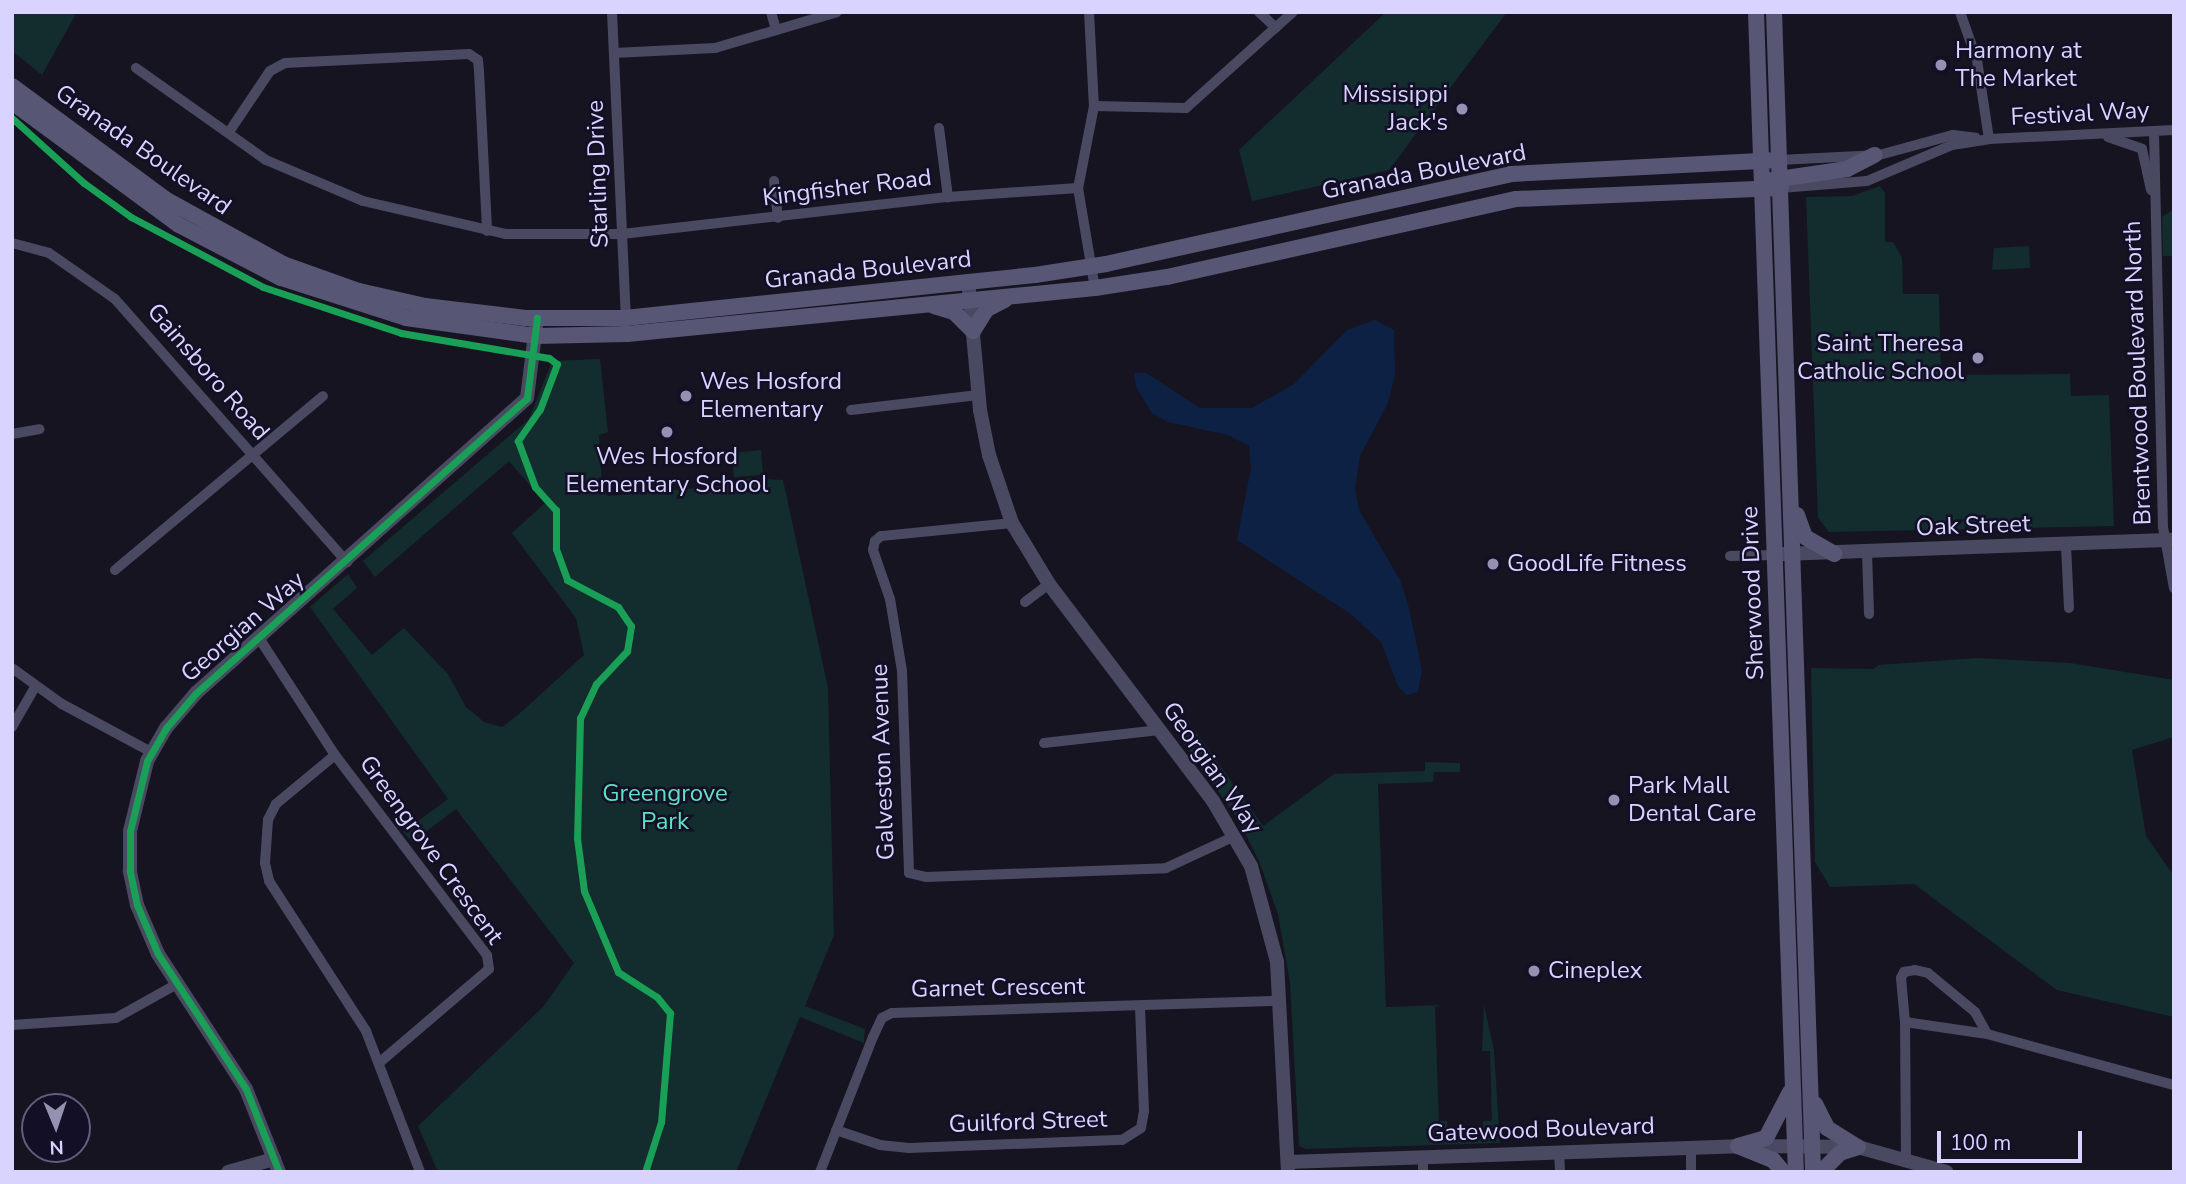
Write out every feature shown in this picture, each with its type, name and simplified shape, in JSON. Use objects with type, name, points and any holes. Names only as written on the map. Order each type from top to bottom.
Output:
[{"type":"main road","name":"Sherwood Drive","points":[[1756,12],[1796,1172]]},
{"type":"main road","name":"Sherwood Drive","points":[[1774,12],[1813,1172]]},
{"type":"main road","name":"Granada Boulevard","points":[[12,86],[165,199],[283,264],[359,291],[425,306],[626,326],[928,304],[1095,288],[1167,277],[1516,199],[1762,188],[1780,175],[1761,161],[1511,174],[1092,267],[626,326],[536,336],[406,318],[281,278],[179,225],[12,102]]},
{"type":"main road","points":[[1780,175],[1847,169],[1875,155]]},
{"type":"main road","points":[[928,304],[954,312],[973,331],[987,309],[1014,295]]},
{"type":"main road","points":[[1791,504],[1805,537],[1834,554]]},
{"type":"main road","points":[[1810,1078],[1823,1124],[1858,1147]]},
{"type":"main road","points":[[1738,1146],[1766,1138],[1773,1130],[1792,1087]]},
{"type":"main road","points":[[1738,1146],[1773,1160],[1783,1172]]},
{"type":"main road","points":[[1821,1172],[1840,1153],[1858,1147]]},
{"type":"street","name":"Starling Drive","points":[[612,12],[626,326]]},
{"type":"street","points":[[771,12],[776,30]]},
{"type":"street","points":[[614,53],[715,48],[837,12]]},
{"type":"street","points":[[1089,12],[1094,106],[1078,188],[1095,288]]},
{"type":"street","points":[[1259,12],[1276,28]]},
{"type":"street","points":[[1094,106],[1186,108],[1293,12]]},
{"type":"street","points":[[1961,12],[1977,60],[1989,139]]},
{"type":"street","points":[[229,132],[270,71],[285,63],[469,54],[478,60],[487,231]]},
{"type":"street","name":"Kingfisher Road","points":[[136,68],[266,160],[363,201],[487,231],[622,234],[948,197],[1078,188]]},
{"type":"street","points":[[939,128],[948,197]]},
{"type":"street","name":"Festival Way","points":[[1780,175],[1867,181],[1952,145],[1989,139],[2174,130]]},
{"type":"street","points":[[2154,132],[2154,203]]},
{"type":"street","points":[[2091,134],[2141,149],[2154,203]]},
{"type":"street","name":"Festival Way","points":[[1875,155],[1953,135],[1989,139]]},
{"type":"street","points":[[774,181],[778,218]]},
{"type":"street","name":"Brentwood Boulevard North","points":[[2154,203],[2169,540],[2174,588]]},
{"type":"street","name":"Gainsboro Road","points":[[12,243],[49,253],[115,299],[347,562]]},
{"type":"street","name":"Georgian Way","points":[[968,282],[978,394],[989,455],[1012,523],[1049,584],[1235,835],[1264,905],[1281,1001],[1288,1167]]},
{"type":"street","name":"Georgian Way","points":[[276,1165],[246,1089],[146,932],[131,871],[136,796],[151,752],[188,702],[527,398],[537,318]]},
{"type":"street","points":[[850,410],[978,394]]},
{"type":"street","points":[[115,570],[254,457],[323,396]]},
{"type":"street","points":[[12,434],[40,429]]},
{"type":"street","name":"Galveston Avenue","points":[[1012,523],[881,536],[875,541],[873,550],[890,599],[902,671],[909,873],[926,877],[1166,869],[1235,835]]},
{"type":"street","name":"Oak Street","points":[[1774,555],[2169,540]]},
{"type":"street","points":[[2066,545],[2069,608]]},
{"type":"street","points":[[1867,553],[1869,614]]},
{"type":"street","points":[[1730,556],[1774,555]]},
{"type":"street","points":[[1025,602],[1049,584]]},
{"type":"street","name":"Greengrove Crescent","points":[[259,638],[335,755],[487,955],[489,969],[380,1062]]},
{"type":"street","points":[[12,668],[35,687],[151,752]]},
{"type":"street","points":[[12,727],[35,687]]},
{"type":"street","points":[[1044,743],[1159,730]]},
{"type":"street","points":[[335,755],[276,804],[268,820],[265,863],[269,881],[366,1031],[420,1172]]},
{"type":"street","points":[[1906,1160],[1905,1022],[1901,978],[1904,972],[1915,970],[1928,973],[1975,1012],[1987,1034]]},
{"type":"street","points":[[12,1025],[116,1018],[177,984]]},
{"type":"street","name":"Garnet Crescent","points":[[820,1172],[873,1037],[882,1018],[892,1013],[1281,1001]]},
{"type":"street","name":"Guilford Street","points":[[836,1130],[880,1145],[909,1148],[1122,1140],[1141,1128],[1144,1111],[1140,1006]]},
{"type":"street","points":[[1905,1022],[1987,1034],[2174,1086]]},
{"type":"street","name":"Gatewood Boulevard","points":[[1288,1167],[1423,1164],[1559,1152],[1738,1146],[1858,1147],[1947,1172]]},
{"type":"street","points":[[1690,1149],[1691,1172]]},
{"type":"street","points":[[1559,1152],[1560,1172]]},
{"type":"street","points":[[228,1172],[259,1159],[276,1165]]},
{"type":"street","points":[[252,1172],[276,1165]]},
{"type":"green space","points":[[12,12],[77,12],[42,75],[12,51]]},
{"type":"green space","points":[[1386,12],[1507,12],[1389,170],[1252,201],[1239,150]]},
{"type":"green space","points":[[1880,186],[1885,193],[1885,242],[1893,242],[1902,258],[1903,294],[1939,294],[1941,375],[2070,374],[2071,396],[2109,395],[2114,526],[1829,532],[1818,518],[1806,197],[1852,196]]},
{"type":"green space","points":[[2174,209],[2174,256],[2163,256],[2162,217]]},
{"type":"green space","points":[[2029,246],[2030,268],[1992,270],[1994,248]]},
{"type":"green space","name":"Greengrove Park","points":[[600,359],[608,432],[599,435],[602,487],[608,496],[720,486],[750,478],[783,480],[828,688],[834,935],[805,1006],[865,1029],[864,1043],[800,1017],[736,1172],[438,1172],[418,1126],[543,1007],[574,963],[456,809],[412,842],[403,832],[448,799],[310,607],[348,574],[357,588],[333,609],[372,655],[404,628],[448,674],[466,707],[484,722],[502,727],[519,714],[584,655],[576,618],[512,533],[545,503],[509,461],[375,577],[363,561],[529,419],[552,361]]},
{"type":"green space","points":[[761,450],[763,475],[734,477],[732,453]]},
{"type":"green space","points":[[1977,658],[2070,663],[2174,680],[2174,737],[2132,750],[2146,836],[2174,876],[2174,1017],[2057,990],[1914,884],[1830,887],[1815,862],[1811,668],[1874,669],[1878,665]]},
{"type":"green space","points":[[1194,729],[1263,826],[1334,774],[1425,771],[1425,762],[1460,763],[1460,772],[1434,772],[1433,782],[1378,784],[1386,1007],[1442,1005],[1435,1007],[1439,1121],[1447,1121],[1448,1130],[1483,1129],[1483,1121],[1492,1121],[1490,1051],[1482,1051],[1484,1004],[1494,1051],[1500,1143],[1306,1149],[1299,1146],[1290,983],[1278,914],[1259,861],[1238,819],[1181,740]]},
{"type":"water","points":[[1375,320],[1394,330],[1395,375],[1388,403],[1360,456],[1355,488],[1359,510],[1400,580],[1408,604],[1422,670],[1418,692],[1407,695],[1398,686],[1381,642],[1351,614],[1237,540],[1251,468],[1249,446],[1228,435],[1168,422],[1152,413],[1136,387],[1134,373],[1146,373],[1200,408],[1252,408],[1294,384],[1347,330]]},
{"type":"cycle path","points":[[12,118],[84,183],[131,217],[263,287],[401,333],[549,358],[557,364],[540,409],[518,441],[535,487],[556,510],[556,549],[567,580],[618,607],[631,626],[627,651],[596,684],[580,718],[577,838],[584,891],[618,972],[657,997],[670,1013],[661,1122],[645,1172]]},
{"type":"cycle path","points":[[279,1172],[246,1089],[158,954],[137,905],[130,871],[130,831],[147,761],[166,728],[196,693],[527,398],[537,318]]},
{"type":"place","name":"Harmony at The Market","points":[[1941,65]]},
{"type":"place","name":"Missisippi Jack's","points":[[1462,109]]},
{"type":"place","name":"Saint Theresa Catholic School","points":[[1978,358]]},
{"type":"place","name":"Wes Hosford Elementary","points":[[686,396]]},
{"type":"place","name":"Wes Hosford Elementary School","points":[[667,432]]},
{"type":"place","name":"GoodLife Fitness","points":[[1493,564]]},
{"type":"place","name":"Park Mall Dental Care","points":[[1614,800]]},
{"type":"place","name":"Cineplex","points":[[1534,971]]}]
